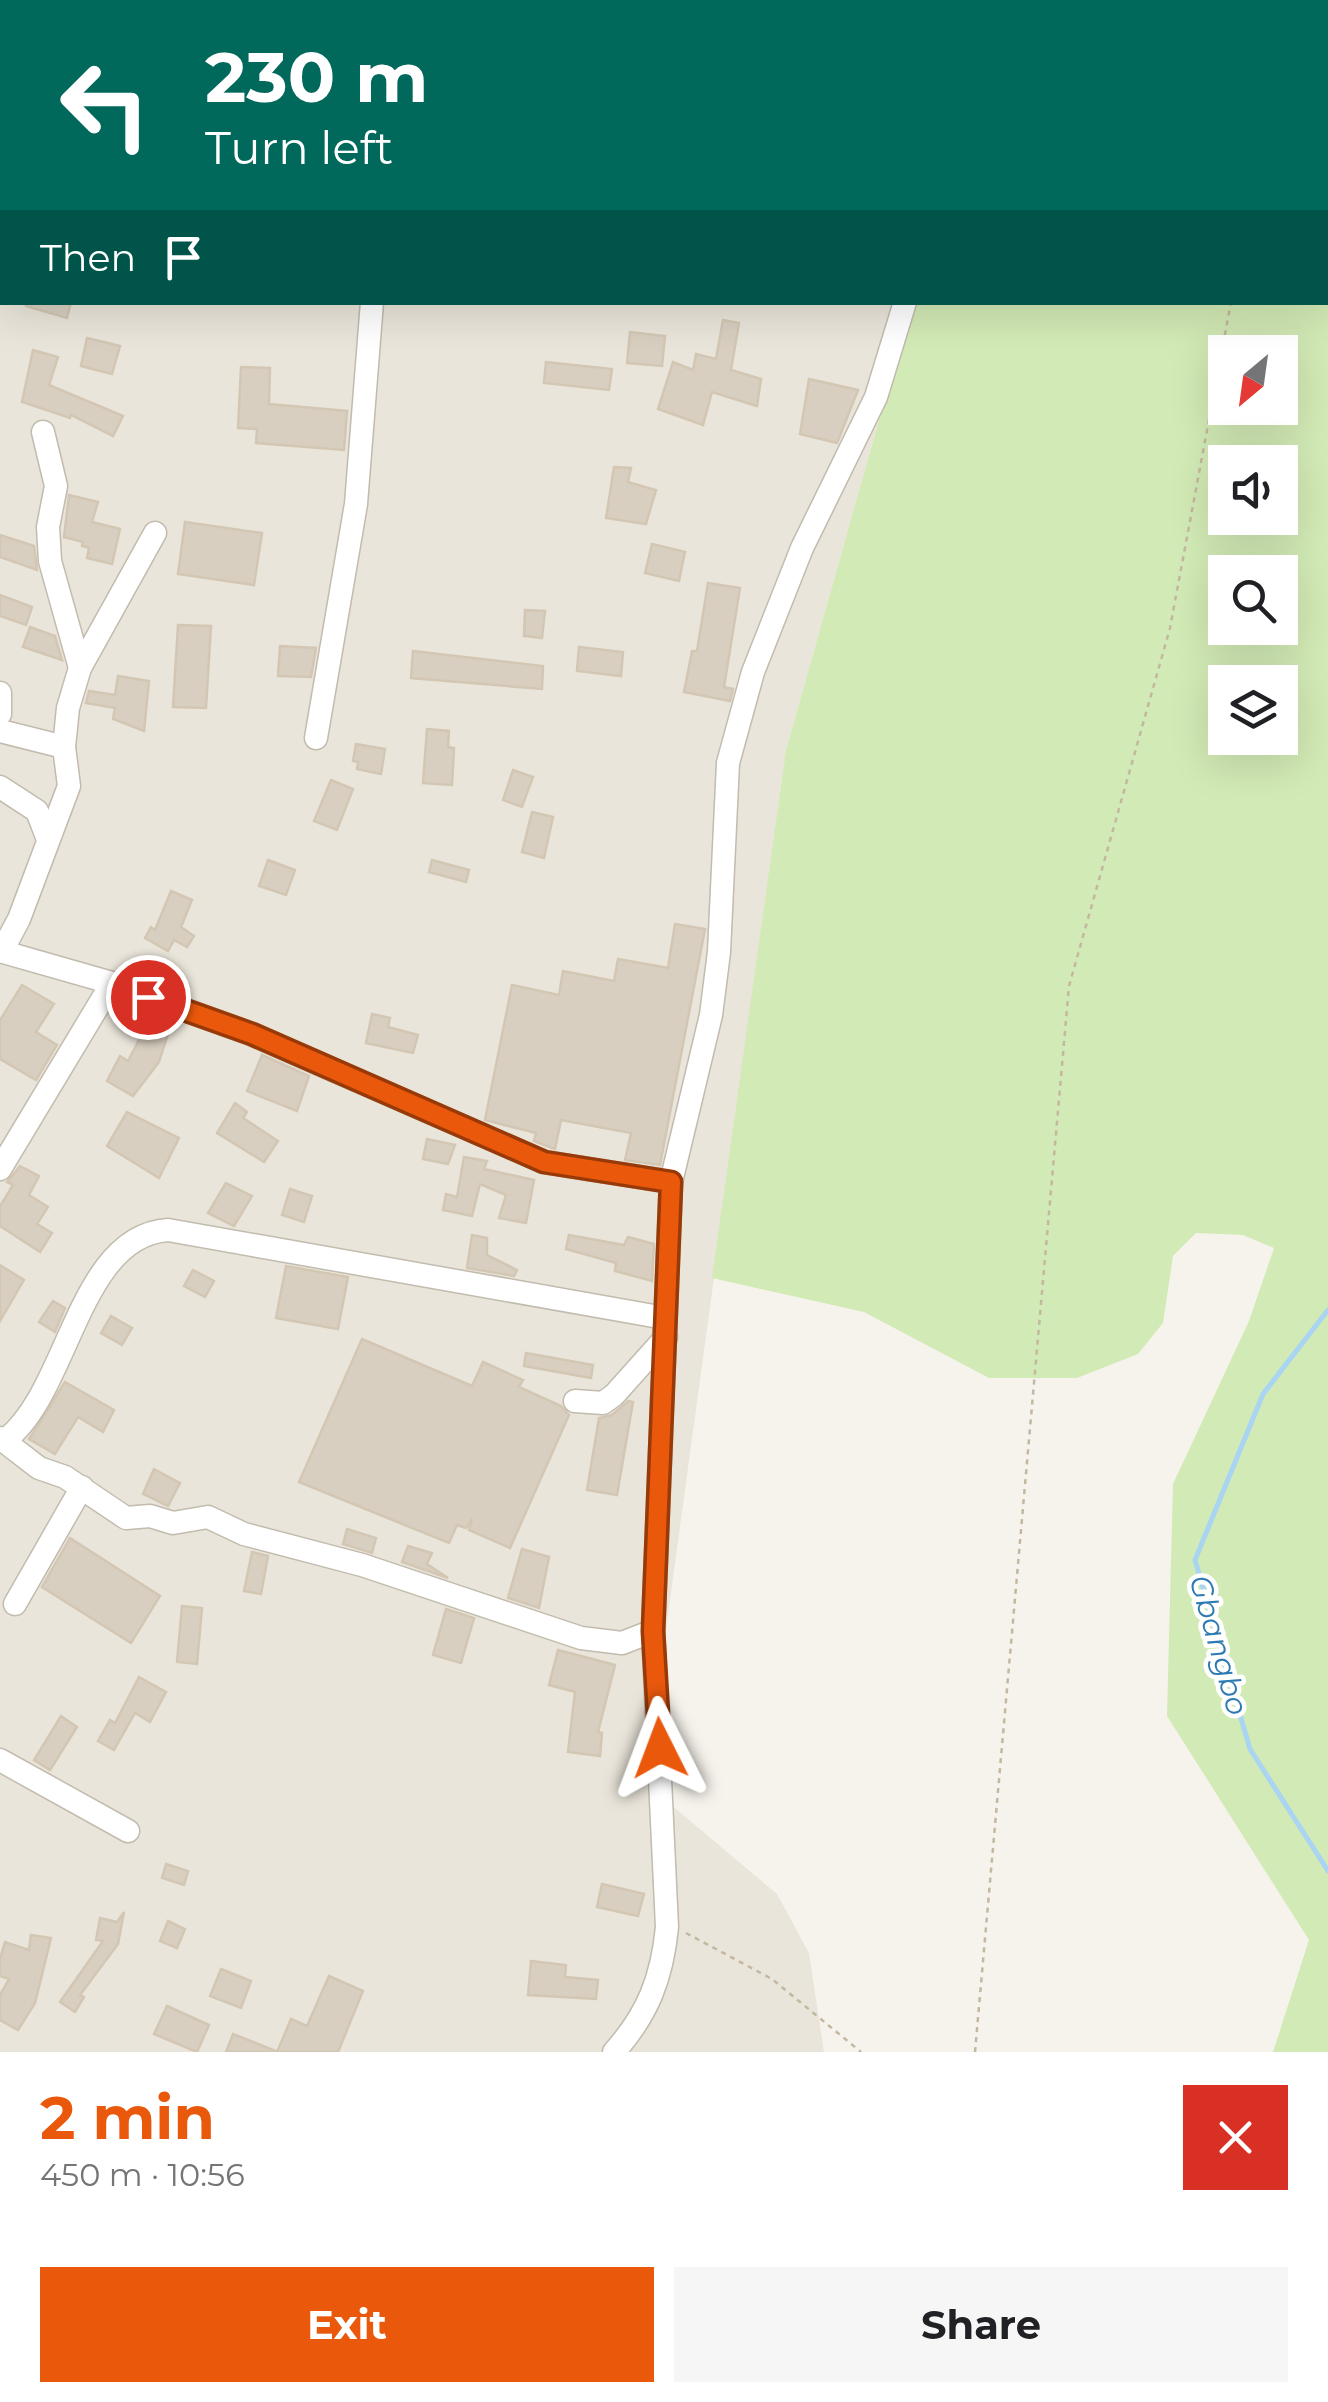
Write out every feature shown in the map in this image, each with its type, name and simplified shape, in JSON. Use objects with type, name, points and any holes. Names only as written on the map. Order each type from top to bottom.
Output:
[{"type":"street","points":[[316,738],[356,504],[372,305]]},
{"type":"street","points":[[614,2052],[636,2028],[652,1999],[663,1967],[667,1927],[653,1631],[671,1182],[710,1015],[718,952],[728,764],[753,672],[802,548],[876,397],[904,305]]},
{"type":"street","points":[[43,432],[56,486],[48,527],[50,561],[80,668]]},
{"type":"street","points":[[155,533],[80,668],[68,708],[64,747],[68,786],[19,919],[1,951],[112,983],[252,1034],[544,1162],[671,1182]]},
{"type":"street","points":[[0,693],[0,714]]},
{"type":"street","points":[[0,730],[64,747]]},
{"type":"street","points":[[0,788],[37,811],[47,837]]},
{"type":"street","points":[[0,1170],[112,983]]},
{"type":"street","points":[[653,1631],[622,1643],[581,1638],[520,1614],[362,1565],[244,1534],[208,1517],[173,1523],[150,1516],[126,1518],[82,1487],[39,1468],[2,1440],[28,1416],[112,1260],[148,1231],[168,1230],[334,1257],[665,1328]]},
{"type":"street","points":[[576,1401],[604,1403],[614,1396],[665,1328]]},
{"type":"street","points":[[15,1604],[82,1487]]},
{"type":"street","points":[[0,1760],[128,1831]]},
{"type":"path","points":[[975,2052],[1069,986],[1170,628],[1230,305]]},
{"type":"path","points":[[685,1932],[694,1941],[772,1978],[861,2052]]},
{"type":"shaded area","points":[[0,305],[911,305],[786,750],[645,1783],[777,1894],[809,1953],[824,2052],[0,2052]]},
{"type":"green space","points":[[911,305],[1328,305],[1328,2052],[1273,2052],[1309,1940],[1167,1716],[1173,1484],[1249,1321],[1274,1248],[1243,1235],[1196,1233],[1173,1256],[1163,1323],[1138,1354],[1077,1378],[989,1378],[864,1312],[712,1278],[786,750]]},
{"type":"building","points":[[26,305],[70,305],[67,318]]},
{"type":"building","points":[[723,320],[739,323],[731,370],[761,379],[757,406],[712,392],[703,425],[658,409],[673,362],[693,370],[696,354],[716,359]]},
{"type":"building","points":[[630,332],[665,336],[662,366],[627,363]]},
{"type":"building","points":[[87,338],[120,346],[112,374],[81,366]]},
{"type":"building","points":[[33,350],[58,357],[49,385],[123,416],[113,436],[71,415],[70,418],[22,402]]},
{"type":"building","points":[[546,362],[612,369],[609,390],[544,383]]},
{"type":"building","points":[[241,367],[270,368],[269,404],[347,411],[344,450],[256,443],[257,429],[238,428]]},
{"type":"building","points":[[809,379],[858,390],[837,443],[800,434]]},
{"type":"building","points":[[614,467],[631,468],[628,482],[656,490],[646,524],[606,518]]},
{"type":"building","points":[[69,495],[98,502],[92,522],[120,529],[112,564],[87,558],[89,548],[82,546],[83,542],[64,537]]},
{"type":"building","points":[[185,522],[262,533],[254,585],[178,574]]},
{"type":"building","points":[[0,535],[34,546],[37,570],[0,557]]},
{"type":"building","points":[[652,544],[685,552],[679,581],[645,573]]},
{"type":"building","points":[[708,583],[740,588],[724,687],[733,689],[730,701],[684,692],[692,651],[697,651]]},
{"type":"building","points":[[0,595],[32,607],[26,625],[0,616]]},
{"type":"building","points":[[525,610],[545,611],[542,638],[524,636]]},
{"type":"building","points":[[178,625],[211,626],[206,708],[173,707]]},
{"type":"building","points":[[30,627],[55,636],[62,660],[23,647]]},
{"type":"building","points":[[280,646],[316,648],[311,677],[278,676]]},
{"type":"building","points":[[579,647],[623,652],[621,676],[577,671]]},
{"type":"building","points":[[413,651],[543,666],[542,689],[411,678]]},
{"type":"building","points":[[118,676],[149,681],[144,731],[113,719],[115,708],[86,703],[89,691],[115,695]]},
{"type":"building","points":[[427,729],[449,731],[448,747],[454,748],[452,785],[423,783]]},
{"type":"building","points":[[356,744],[385,749],[381,774],[357,769],[358,762],[353,761]]},
{"type":"building","points":[[513,770],[533,777],[522,807],[503,800]]},
{"type":"building","points":[[331,780],[353,789],[337,830],[314,821]]},
{"type":"building","points":[[532,812],[553,817],[544,858],[522,852]]},
{"type":"building","points":[[268,860],[295,870],[286,895],[259,886]]},
{"type":"building","points":[[432,860],[469,870],[466,882],[429,872]]},
{"type":"building","points":[[171,891],[192,900],[181,927],[194,936],[187,947],[174,940],[168,951],[145,938],[151,927],[155,930]]},
{"type":"building","points":[[675,924],[705,929],[660,1165],[625,1160],[631,1133],[561,1120],[555,1149],[534,1141],[536,1133],[485,1120],[512,985],[559,995],[563,971],[614,981],[618,959],[668,968]]},
{"type":"building","points":[[22,985],[54,1004],[36,1032],[57,1045],[36,1080],[0,1059],[0,1020]]},
{"type":"building","points":[[118,1001],[172,1021],[159,1062],[133,1096],[107,1081],[120,1056],[128,1061],[142,1034],[137,1033],[141,1024],[112,1012]]},
{"type":"building","points":[[372,1014],[390,1018],[388,1027],[418,1035],[413,1053],[366,1043]]},
{"type":"building","points":[[262,1055],[309,1076],[297,1111],[247,1091]]},
{"type":"building","points":[[235,1103],[247,1112],[243,1118],[278,1141],[264,1162],[217,1133]]},
{"type":"building","points":[[127,1112],[179,1138],[159,1178],[107,1146]]},
{"type":"building","points":[[427,1139],[455,1145],[448,1164],[423,1159]]},
{"type":"building","points":[[464,1157],[487,1161],[484,1169],[534,1180],[526,1223],[499,1218],[506,1195],[480,1184],[472,1216],[443,1210],[446,1194],[457,1197]]},
{"type":"building","points":[[20,1166],[39,1176],[29,1195],[48,1207],[37,1224],[52,1233],[40,1252],[0,1226],[0,1206],[13,1185],[7,1182]]},
{"type":"building","points":[[226,1183],[252,1196],[234,1226],[208,1213]]},
{"type":"building","points":[[290,1189],[312,1196],[304,1222],[282,1215]]},
{"type":"building","points":[[472,1235],[487,1238],[487,1255],[517,1270],[514,1276],[467,1268]]},
{"type":"building","points":[[569,1235],[624,1245],[628,1237],[654,1244],[652,1281],[615,1271],[616,1263],[566,1249]]},
{"type":"building","points":[[0,1265],[24,1280],[0,1321]]},
{"type":"building","points":[[286,1266],[348,1277],[338,1329],[276,1318]]},
{"type":"building","points":[[193,1270],[214,1281],[205,1297],[184,1286]]},
{"type":"building","points":[[53,1301],[65,1308],[55,1332],[39,1322]]},
{"type":"building","points":[[111,1316],[132,1328],[122,1345],[101,1333]]},
{"type":"building","points":[[362,1339],[472,1386],[483,1362],[523,1380],[519,1387],[561,1406],[569,1415],[510,1548],[469,1530],[472,1519],[466,1528],[457,1525],[449,1543],[299,1482]]},
{"type":"building","points":[[526,1353],[593,1365],[591,1378],[524,1366]]},
{"type":"building","points":[[65,1382],[114,1410],[103,1432],[78,1417],[55,1454],[29,1439]]},
{"type":"building","points":[[628,1401],[633,1402],[617,1495],[587,1490],[599,1418],[612,1415]]},
{"type":"building","points":[[154,1469],[180,1483],[168,1506],[143,1494]]},
{"type":"building","points":[[347,1529],[376,1538],[372,1553],[343,1544]]},
{"type":"building","points":[[70,1538],[160,1596],[131,1643],[42,1587]]},
{"type":"building","points":[[408,1546],[432,1553],[427,1564],[448,1578],[402,1562]]},
{"type":"building","points":[[522,1549],[549,1557],[539,1608],[508,1598]]},
{"type":"building","points":[[252,1552],[268,1556],[261,1594],[244,1591]]},
{"type":"building","points":[[182,1606],[202,1608],[197,1664],[177,1662]]},
{"type":"building","points":[[446,1609],[474,1618],[461,1663],[433,1655]]},
{"type":"building","points":[[558,1650],[615,1665],[598,1732],[602,1733],[600,1756],[568,1752],[575,1692],[549,1685]]},
{"type":"building","points":[[139,1677],[166,1692],[150,1722],[135,1713],[114,1750],[98,1741],[110,1720],[115,1723]]},
{"type":"building","points":[[61,1716],[77,1727],[50,1770],[34,1760]]},
{"type":"building","points":[[166,1864],[188,1871],[184,1885],[162,1878]]},
{"type":"building","points":[[602,1884],[644,1894],[638,1916],[597,1907]]},
{"type":"building","points":[[124,1912],[118,1944],[80,1995],[84,1997],[75,2012],[60,2002],[103,1941],[96,1940],[100,1918],[117,1922]]},
{"type":"building","points":[[168,1921],[185,1929],[177,1948],[160,1941]]},
{"type":"building","points":[[31,1935],[51,1938],[35,2003],[18,2030],[0,2020],[0,1995],[9,1979],[0,1976],[0,1959],[5,1942],[29,1950]]},
{"type":"building","points":[[531,1961],[566,1965],[565,1977],[598,1980],[596,1999],[528,1995]]},
{"type":"building","points":[[221,1969],[251,1981],[241,2008],[210,1996]]},
{"type":"building","points":[[329,1976],[363,1991],[338,2052],[277,2052],[291,2019],[307,2026]]},
{"type":"building","points":[[167,2006],[209,2025],[197,2052],[154,2034]]},
{"type":"building","points":[[233,2034],[276,2051],[276,2052],[226,2052]]},
{"type":"waterway","name":"Gbangbo","points":[[1328,1310],[1263,1394],[1195,1560],[1250,1749],[1328,1871]]},
{"type":"route","points":[[148,997],[252,1034],[361,1080],[467,1132],[544,1162],[671,1182],[653,1631],[660,1748]]}]
